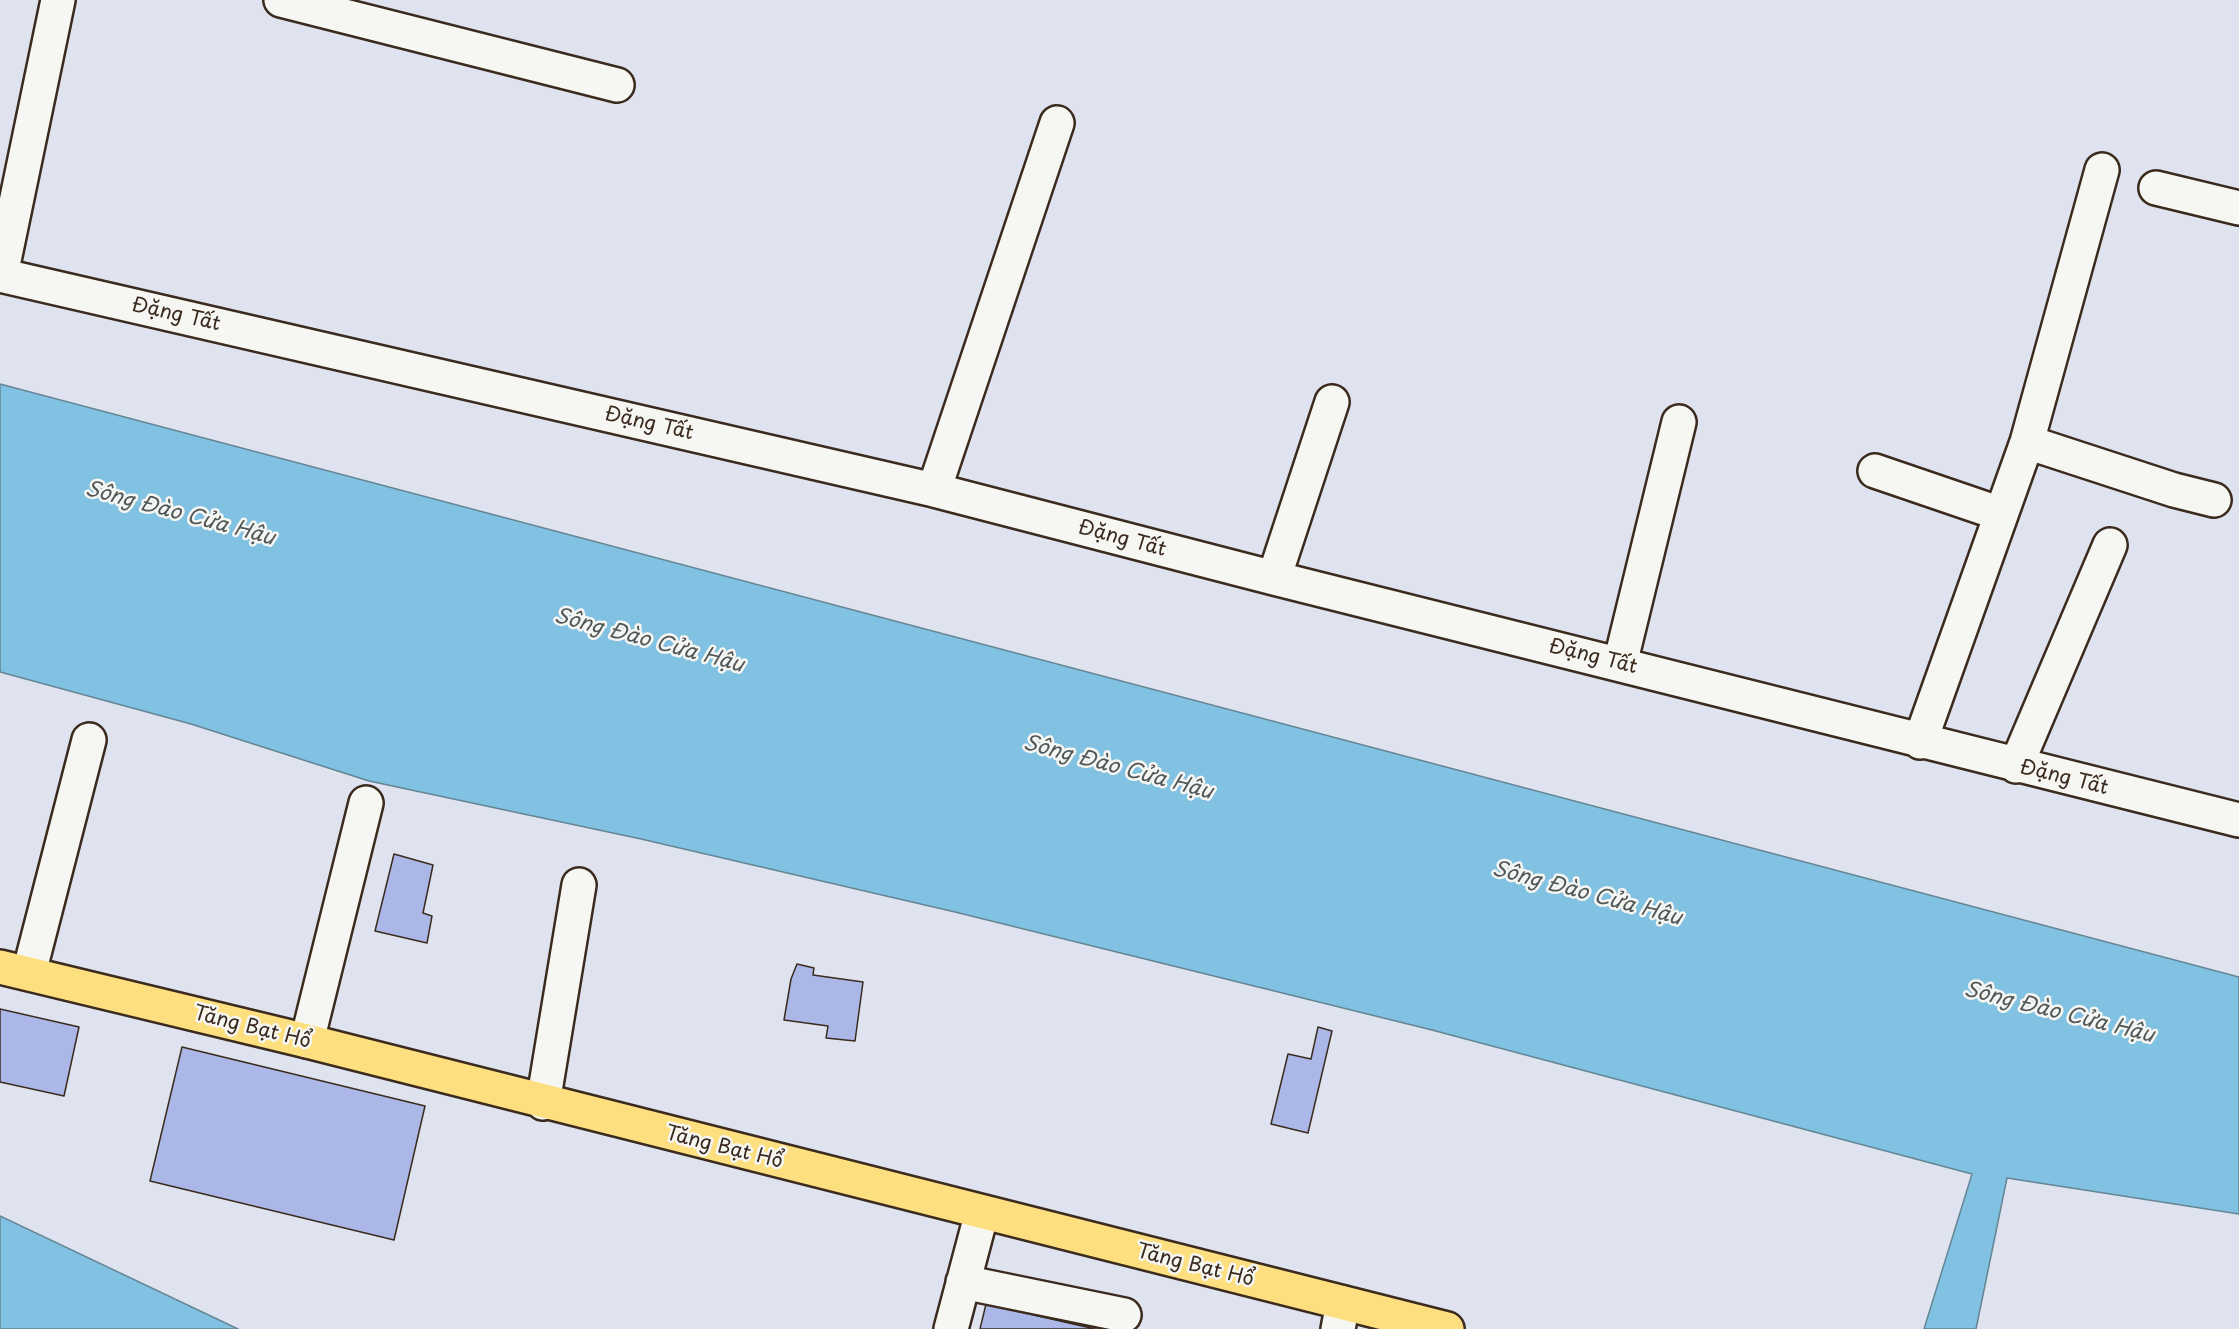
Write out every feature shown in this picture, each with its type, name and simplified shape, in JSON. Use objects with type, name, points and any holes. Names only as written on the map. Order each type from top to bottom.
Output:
[{"type":"main road","name":"Tăng Bạt Hổ","points":[[14,970],[307,1041],[543,1103],[982,1212],[1341,1316],[1447,1329]]},
{"type":"street","points":[[1,275],[58,0]]},
{"type":"street","points":[[281,0],[617,85]]},
{"type":"street","points":[[934,490],[1057,123]]},
{"type":"street","points":[[1920,742],[2027,442],[2102,170]]},
{"type":"street","points":[[2156,188],[2239,208]]},
{"type":"street","name":"Đặng Tất","points":[[1,275],[934,490],[1920,742],[2239,820]]},
{"type":"street","points":[[1274,578],[1332,402]]},
{"type":"street","points":[[1620,664],[1679,422]]},
{"type":"street","points":[[2027,442],[2174,490],[2214,500]]},
{"type":"street","points":[[1875,471],[2001,514]]},
{"type":"street","points":[[2016,766],[2110,545]]},
{"type":"street","points":[[14,970],[89,740]]},
{"type":"street","points":[[307,1041],[366,803]]},
{"type":"street","points":[[543,1103],[579,885]]},
{"type":"street","points":[[951,1329],[982,1212]]},
{"type":"street","points":[[963,1282],[1124,1315]]},
{"type":"water","name":"Sông Đào Cửa Hậu","points":[[0,384],[2239,977],[2239,1214],[2007,1178],[1976,1329],[1924,1329],[1972,1174],[1432,1030],[955,912],[641,839],[369,781],[191,724],[0,672]]},
{"type":"water","points":[[0,1216],[238,1329],[0,1329]]},
{"type":"building","points":[[394,854],[433,865],[423,913],[432,916],[427,943],[375,931]]},
{"type":"building","points":[[797,964],[814,968],[813,975],[863,982],[855,1041],[826,1038],[828,1026],[784,1020],[791,979]]},
{"type":"building","points":[[0,1009],[79,1027],[64,1096],[0,1082]]},
{"type":"building","points":[[1318,1027],[1332,1031],[1308,1133],[1271,1124],[1288,1054],[1311,1059]]},
{"type":"building","points":[[182,1047],[425,1106],[394,1240],[150,1181]]},
{"type":"building","points":[[986,1304],[1095,1329],[980,1329]]}]
